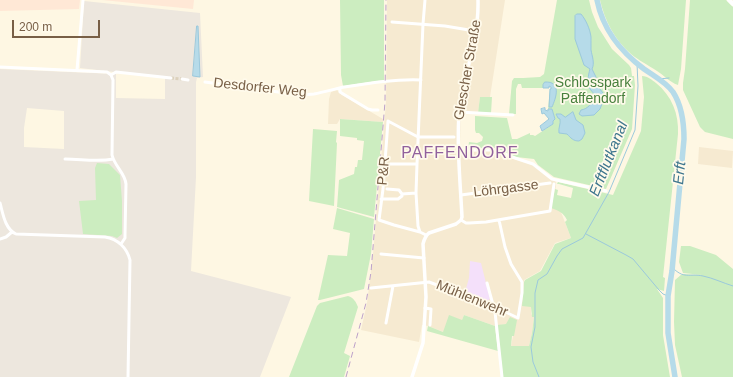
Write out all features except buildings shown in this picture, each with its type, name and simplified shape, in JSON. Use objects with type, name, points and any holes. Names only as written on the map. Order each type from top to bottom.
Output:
[{"type":"main road","points":[[729,0],[733,4]]},
{"type":"street","points":[[77,70],[83,0]]},
{"type":"street","points":[[425,0],[416,194],[418,226],[420,232],[426,235]]},
{"type":"street","name":"Glescher Straße","points":[[461,220],[458,150],[459,112],[460,101],[476,31],[478,0]]},
{"type":"street","points":[[392,22],[445,26],[476,31]]},
{"type":"street","points":[[0,67],[107,72],[111,75],[114,80],[113,159],[125,178],[126,184],[125,235],[124,241],[121,244]]},
{"type":"street","points":[[111,75],[116,72],[171,78]]},
{"type":"street","points":[[182,79],[188,80]]},
{"type":"street","name":"Desdorfer Weg","points":[[205,82],[293,94],[313,94],[373,82],[405,79],[421,80]]},
{"type":"street","points":[[340,88],[340,92],[368,109],[378,110]]},
{"type":"street","points":[[459,112],[513,115]]},
{"type":"street","name":"P&R","points":[[418,137],[388,121],[379,220],[420,232]]},
{"type":"street","points":[[418,137],[454,137]]},
{"type":"street","points":[[458,150],[495,150],[533,164],[553,181],[606,190]]},
{"type":"street","points":[[65,159],[113,159]]},
{"type":"street","points":[[390,164],[417,164]]},
{"type":"street","points":[[412,377],[423,343],[426,282],[423,244],[426,235],[456,224],[461,220],[466,223],[472,223],[550,211],[553,181]]},
{"type":"street","name":"Löhrgasse","points":[[461,194],[553,181]]},
{"type":"street","points":[[387,189],[400,190],[402,194],[416,194]]},
{"type":"street","points":[[381,199],[398,199],[402,196],[402,194]]},
{"type":"street","points":[[0,203],[7,224],[12,232],[20,235],[105,237],[121,244],[127,251],[130,260],[128,377]]},
{"type":"street","name":"Mühlenwehr","points":[[426,282],[493,306],[518,318],[522,293],[522,282],[511,264],[505,247],[499,220]]},
{"type":"street","points":[[472,223],[473,228]]},
{"type":"street","points":[[0,239],[6,237],[12,232]]},
{"type":"street","points":[[381,254],[424,258]]},
{"type":"street","points":[[371,288],[426,282]]},
{"type":"street","points":[[487,283],[495,317],[502,377]]},
{"type":"street","points":[[386,323],[393,286]]},
{"type":"street","points":[[425,308],[431,309],[430,325]]},
{"type":"shaded area","points":[[0,0],[80,0],[79,9],[0,11]]},
{"type":"shaded area","points":[[102,0],[194,0],[193,9]]},
{"type":"shaded area","points":[[387,0],[505,0],[490,97],[480,97],[478,113],[461,112],[460,144],[461,152],[490,151],[533,165],[555,180],[556,186],[553,205],[561,212],[571,238],[555,243],[540,271],[524,280],[531,307],[531,314],[534,317],[529,346],[511,346],[513,336],[506,324],[495,326],[464,315],[462,320],[443,332],[422,325],[419,342],[361,330],[367,303],[373,254],[386,102]]},
{"type":"shaded area","points":[[84,1],[200,13],[203,77],[197,78],[196,82],[196,177],[191,271],[291,297],[260,377],[0,377],[0,69],[116,74],[116,98],[165,99],[165,78],[80,68]],"holes":[[[27,108],[64,111],[64,149],[24,147],[24,128]]]},
{"type":"shaded area","points":[[337,90],[342,95],[383,119],[383,122],[340,119],[337,124],[328,124],[329,99],[331,92]]},
{"type":"shaded area","points":[[699,147],[733,151],[732,168],[698,164]]},
{"type":"shaded area","points":[[470,261],[481,263],[490,299],[487,301],[465,292],[469,278]]},
{"type":"green space","points":[[340,0],[384,0],[384,80],[343,86],[341,75]]},
{"type":"green space","name":"Schlosspark Paffendorf","points":[[557,0],[589,0],[598,27],[612,49],[629,65],[632,76],[634,76],[635,85],[632,129],[606,189],[554,177],[538,165],[534,159],[516,157],[495,148],[468,149],[469,142],[477,143],[482,141],[483,137],[479,133],[476,133],[475,116],[507,118],[512,139],[517,139],[530,133],[530,135],[535,136],[553,124],[555,119],[552,109],[548,109],[551,86],[549,88],[522,88],[521,84],[518,84],[516,89],[516,114],[509,114],[512,81],[514,78],[540,77],[544,74]]},
{"type":"green space","points":[[600,0],[686,0],[681,69],[678,85],[631,54],[625,48],[611,29]]},
{"type":"green space","points":[[690,0],[726,0],[733,7],[733,139],[705,132],[700,127],[683,90]]},
{"type":"green space","points":[[642,76],[651,79],[662,88],[676,113],[678,127],[663,277],[665,278],[664,291],[657,289],[663,298],[663,335],[670,377],[503,377],[497,325],[506,324],[510,317],[517,320],[514,336],[512,336],[511,346],[529,346],[534,317],[532,317],[531,307],[522,306],[524,282],[541,271],[555,244],[571,238],[565,222],[567,220],[564,215],[551,208],[555,189],[558,190],[557,195],[571,198],[573,188],[557,184],[558,182],[613,195],[641,131],[644,97]]},
{"type":"green space","points":[[480,97],[492,97],[491,113],[478,113]]},
{"type":"green space","points":[[340,119],[383,122],[374,217],[337,207],[339,180],[354,174],[358,160],[362,160],[364,141],[357,140],[357,138],[340,136]]},
{"type":"green space","points":[[313,129],[337,131],[334,206],[309,201]]},
{"type":"green space","points":[[97,163],[109,164],[120,175],[122,234],[117,238],[112,236],[83,234],[79,201],[96,200],[95,168]]},
{"type":"green space","points":[[337,208],[374,219],[371,254],[364,289],[318,300],[328,255],[347,256],[350,233],[333,229]]},
{"type":"green space","points":[[681,246],[690,246],[716,255],[733,269],[733,377],[682,377],[675,345],[675,280],[682,274],[702,275],[683,273],[679,262]]},
{"type":"green space","points":[[348,296],[354,300],[358,307],[344,353],[350,356],[344,377],[289,377],[317,306],[320,303]]},
{"type":"green space","points":[[449,315],[462,320],[464,315],[495,326],[498,351],[427,331],[428,326],[443,332]]},
{"type":"water","points":[[577,14],[581,14],[589,28],[593,62],[592,69],[596,77],[596,84],[603,93],[603,101],[600,109],[594,115],[582,116],[579,114],[581,110],[590,105],[596,97],[588,84],[590,69],[584,65],[575,39],[575,16]]},
{"type":"water","points":[[198,26],[200,77],[193,76]]},
{"type":"water","points":[[545,82],[550,82],[556,87],[556,95],[552,107],[549,107],[551,87],[549,86],[549,88],[543,88]]},
{"type":"water","points":[[545,108],[545,110],[548,111],[548,109],[552,109],[555,119],[553,124],[542,131],[540,126],[549,119],[544,113],[542,114],[541,109]]},
{"type":"water","points":[[573,112],[576,120],[583,125],[585,133],[579,141],[574,140],[567,134],[559,133],[560,119],[556,114],[561,114],[565,117]]},
{"type":"waterway","name":"Erft","points":[[597,0],[604,21],[614,39],[627,55],[670,88],[679,103],[682,115],[684,139],[672,271],[668,296],[668,333],[675,377]]},
{"type":"waterway","name":"Erftflutkanal","points":[[539,377],[533,362],[531,347],[535,327],[535,293],[538,280],[547,274],[562,249],[583,238],[609,192],[635,130],[638,86],[637,63]]},
{"type":"waterway","name":"Erft","points":[[659,79],[669,78]]},
{"type":"waterway","name":"Erftflutkanal","points":[[586,234],[633,259],[659,290],[668,296]]},
{"type":"waterway","points":[[672,267],[683,275],[703,276],[733,286]]},
{"type":"tunnel","points":[[171,78],[182,79]]},
{"type":"railway","points":[[346,377],[366,303],[371,272],[385,102],[386,0]]},
{"type":"district","name":"PAFFENDORF","points":[[460,154]]}]
